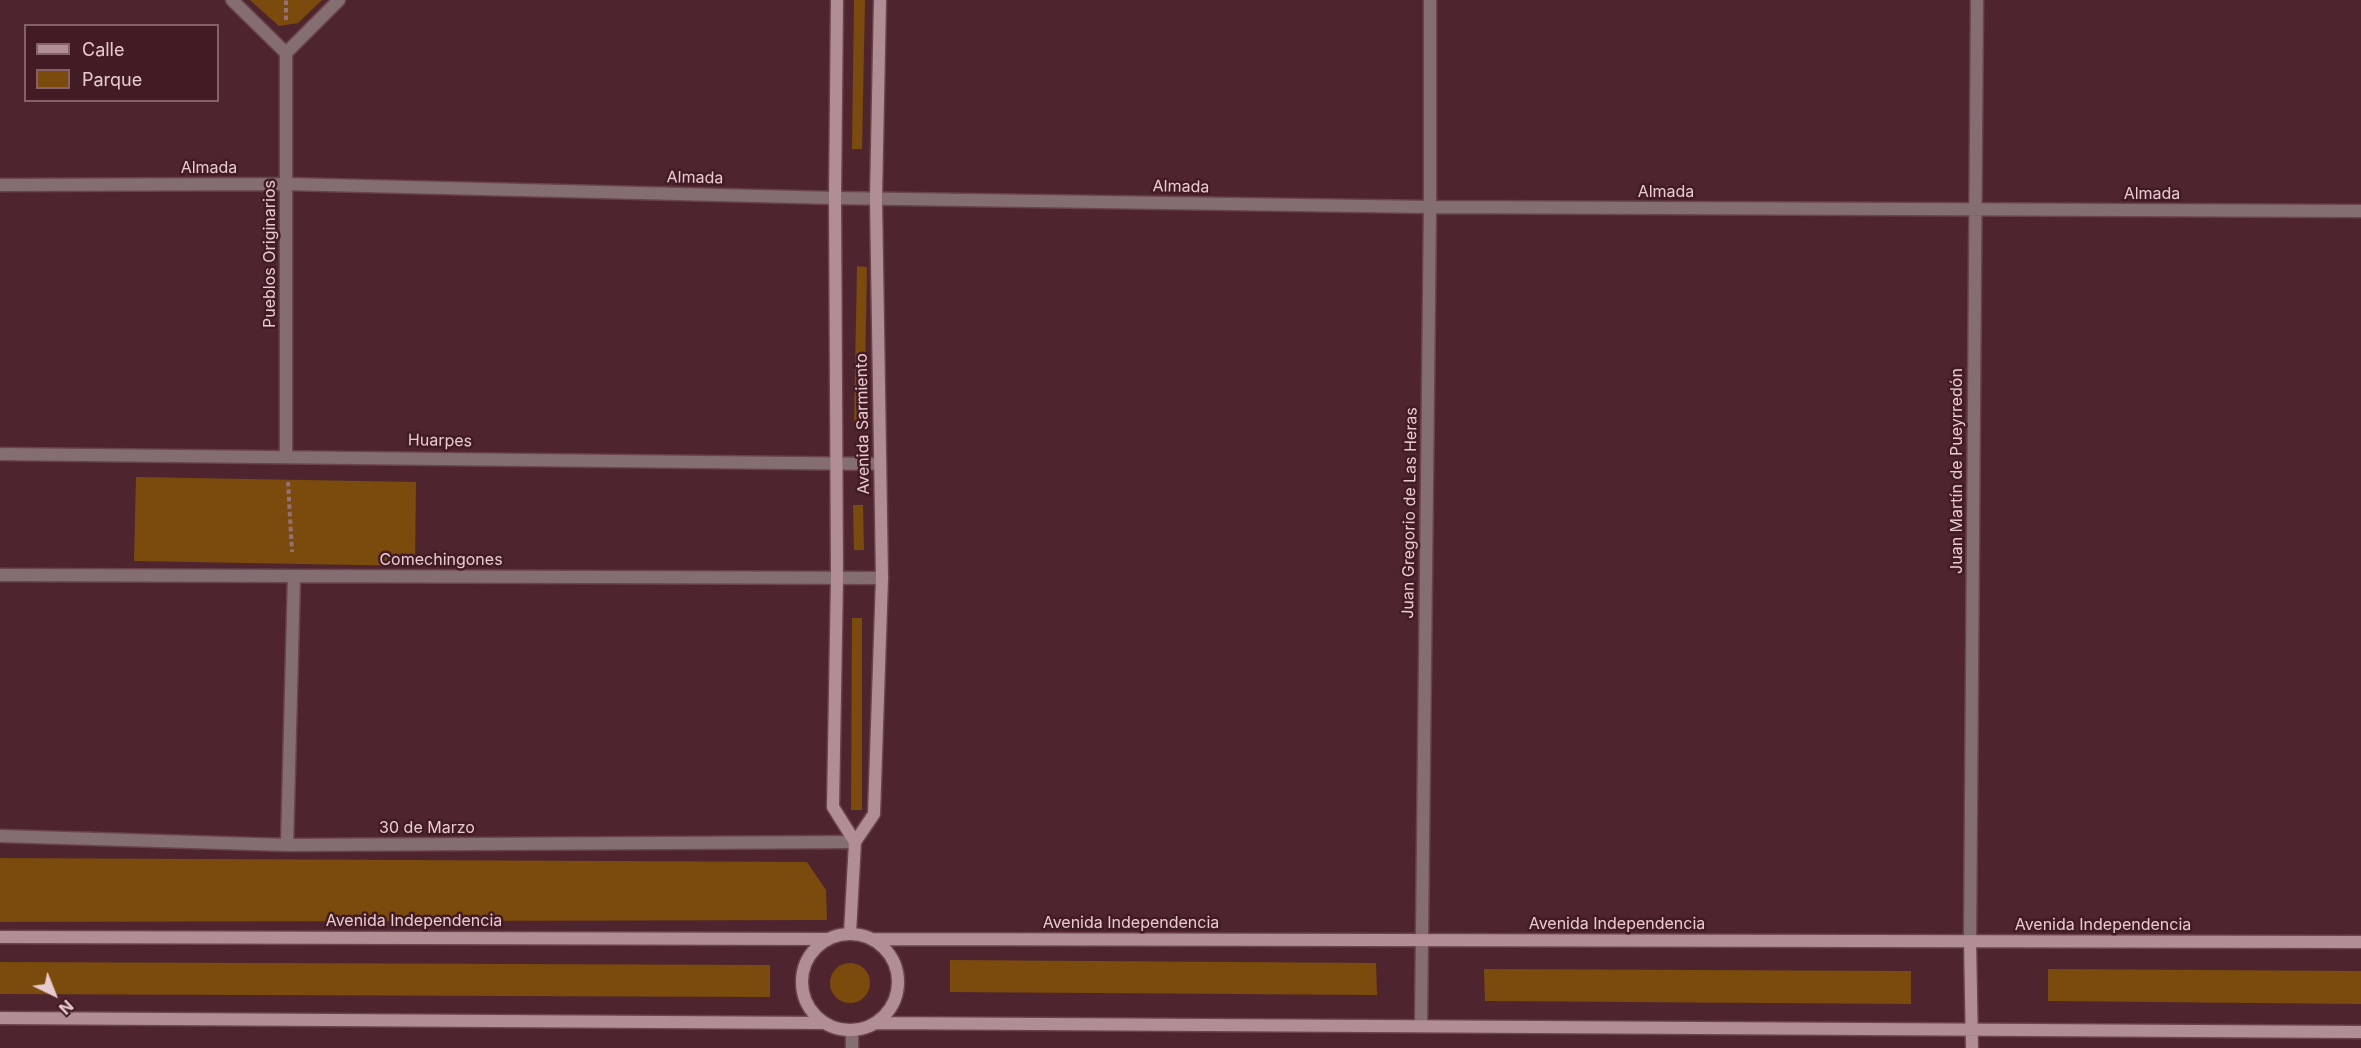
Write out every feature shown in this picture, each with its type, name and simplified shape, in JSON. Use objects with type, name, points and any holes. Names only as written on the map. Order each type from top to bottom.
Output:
[{"type":"main road","name":"Avenida Sarmiento","points":[[837,0],[835,198],[837,577],[833,807],[855,842],[874,814],[882,578],[876,198],[880,0]]},
{"type":"main road","points":[[850,933],[855,842]]},
{"type":"main road","points":[[875,1023],[894,1003],[898,990],[898,975],[894,962],[886,950],[872,939],[850,933],[828,939],[814,949],[807,960],[802,973],[804,999],[809,1009],[824,1023],[838,1029],[852,1030],[875,1023],[2361,1032]]},
{"type":"main road","name":"Avenida Independencia","points":[[0,937],[828,939]]},
{"type":"main road","name":"Avenida Independencia","points":[[872,939],[2361,942]]},
{"type":"main road","points":[[1970,942],[1972,1048]]},
{"type":"main road","points":[[0,1018],[824,1023]]},
{"type":"street","points":[[232,0],[286,53],[339,0]]},
{"type":"street","name":"Juan Gregorio de Las Heras","points":[[1421,1026],[1430,207],[1430,0]]},
{"type":"street","name":"Juan Martín de Pueyrredón","points":[[1970,942],[1977,0]]},
{"type":"street","name":"Pueblos Originarios","points":[[286,53],[286,456]]},
{"type":"street","name":"Almada","points":[[0,185],[286,184],[835,198],[1430,207],[2361,211]]},
{"type":"street","name":"Huarpes","points":[[0,454],[880,464]]},
{"type":"street","name":"Comechingones","points":[[0,575],[882,578]]},
{"type":"street","points":[[287,845],[294,577]]},
{"type":"street","name":"30 de Marzo","points":[[0,836],[287,845],[855,842]]},
{"type":"street","points":[[852,1030],[852,1048]]},
{"type":"path","points":[[286,456],[294,577]]},
{"type":"green space","points":[[250,0],[322,0],[298,23],[279,26]]},
{"type":"green space","points":[[854,0],[865,0],[862,149],[852,149]]},
{"type":"green space","points":[[857,266],[867,267],[864,425],[854,425]]},
{"type":"green space","points":[[136,477],[416,482],[415,566],[134,561]]},
{"type":"green space","points":[[853,505],[863,505],[864,550],[854,550]]},
{"type":"green space","points":[[852,618],[862,618],[862,810],[851,810]]},
{"type":"green space","points":[[0,858],[807,862],[826,890],[827,920],[0,922]]},
{"type":"green space","points":[[950,960],[1376,963],[1377,995],[950,992]]},
{"type":"green space","points":[[0,962],[770,965],[770,997],[0,994]]},
{"type":"green space","points":[[850,963],[864,969],[870,983],[864,997],[850,1003],[836,997],[830,983],[836,969]]},
{"type":"green space","points":[[1484,969],[1911,971],[1911,1004],[1485,1001]]},
{"type":"green space","points":[[2048,969],[2361,971],[2361,1004],[2048,1001]]}]
